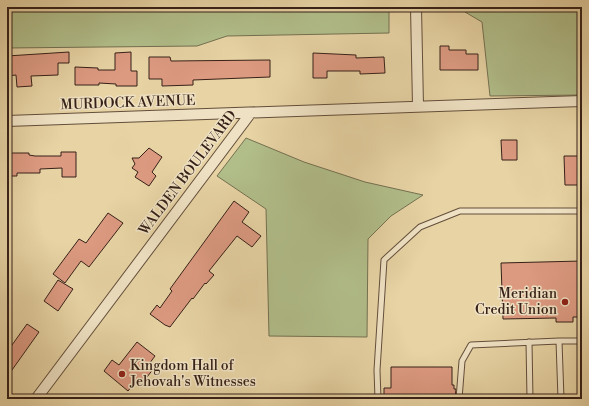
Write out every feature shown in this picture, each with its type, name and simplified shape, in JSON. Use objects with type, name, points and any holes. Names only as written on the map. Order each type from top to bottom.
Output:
[{"type":"street","points":[[416,7],[418,106]]},
{"type":"street","name":"WALDEN BOULEVARD","points":[[36,399],[250,114],[418,106],[582,101]]},
{"type":"street","name":"MURDOCK AVENUE","points":[[7,121],[250,114]]},
{"type":"lane","points":[[378,399],[378,362],[384,260],[420,227],[460,211],[582,211]]},
{"type":"lane","points":[[559,341],[561,399]]},
{"type":"lane","points":[[459,399],[462,361],[471,344],[582,341]]},
{"type":"lane","points":[[529,342],[530,399]]},
{"type":"green space","points":[[7,7],[389,7],[389,33],[227,36],[197,46],[7,48]]},
{"type":"green space","points":[[465,7],[582,7],[582,95],[490,96],[482,22],[465,12]]},
{"type":"green space","points":[[246,138],[304,162],[365,182],[423,195],[391,216],[368,239],[367,337],[269,336],[266,209],[217,176]]},
{"type":"building","points":[[440,46],[449,46],[449,50],[466,50],[466,54],[478,54],[478,70],[440,70]]},
{"type":"building","points":[[69,52],[69,63],[58,63],[58,75],[31,76],[32,86],[17,87],[16,75],[7,76],[7,56]]},
{"type":"building","points":[[131,52],[131,71],[137,71],[137,86],[116,86],[116,84],[99,83],[99,85],[75,85],[75,67],[98,68],[98,70],[115,70],[115,53]]},
{"type":"building","points":[[313,53],[356,55],[356,58],[384,57],[385,73],[360,74],[360,71],[327,71],[327,78],[313,78]]},
{"type":"building","points":[[149,57],[170,57],[171,61],[270,60],[270,77],[193,80],[193,85],[162,86],[162,79],[149,79]]},
{"type":"building","points":[[501,140],[517,140],[517,160],[502,160]]},
{"type":"building","points":[[149,148],[162,157],[152,172],[156,176],[149,186],[135,177],[138,172],[132,168],[135,164],[132,158],[139,158]]},
{"type":"building","points":[[61,152],[76,152],[76,177],[62,177],[62,168],[40,169],[40,173],[17,173],[17,176],[7,176],[7,153],[29,153],[29,155],[35,156],[61,156]]},
{"type":"building","points":[[564,156],[582,156],[582,185],[565,185]]},
{"type":"building","points":[[234,201],[249,212],[242,222],[261,236],[252,247],[237,236],[209,271],[214,275],[206,284],[205,283],[193,299],[192,298],[170,327],[165,325],[150,314],[157,305],[160,308],[172,291],[170,289]]},
{"type":"building","points":[[108,213],[123,223],[89,267],[81,261],[65,283],[53,274],[79,239],[86,243]]},
{"type":"building","points":[[582,261],[582,317],[573,317],[573,322],[556,322],[556,318],[503,319],[501,263]]},
{"type":"building","points":[[58,280],[73,289],[58,311],[44,301]]},
{"type":"building","points":[[27,324],[39,332],[7,377],[7,352]]},
{"type":"building","points":[[137,342],[155,356],[149,364],[154,368],[140,386],[135,382],[128,391],[104,371],[112,360],[119,365]]},
{"type":"building","points":[[391,367],[452,367],[452,385],[454,385],[454,389],[456,389],[455,399],[384,399],[384,388],[391,388]]},
{"type":"place","name":"Meridian Credit Union","points":[[565,302]]},
{"type":"place","name":"Kingdom Hall of Jehovah's Witnesses","points":[[122,374]]}]
